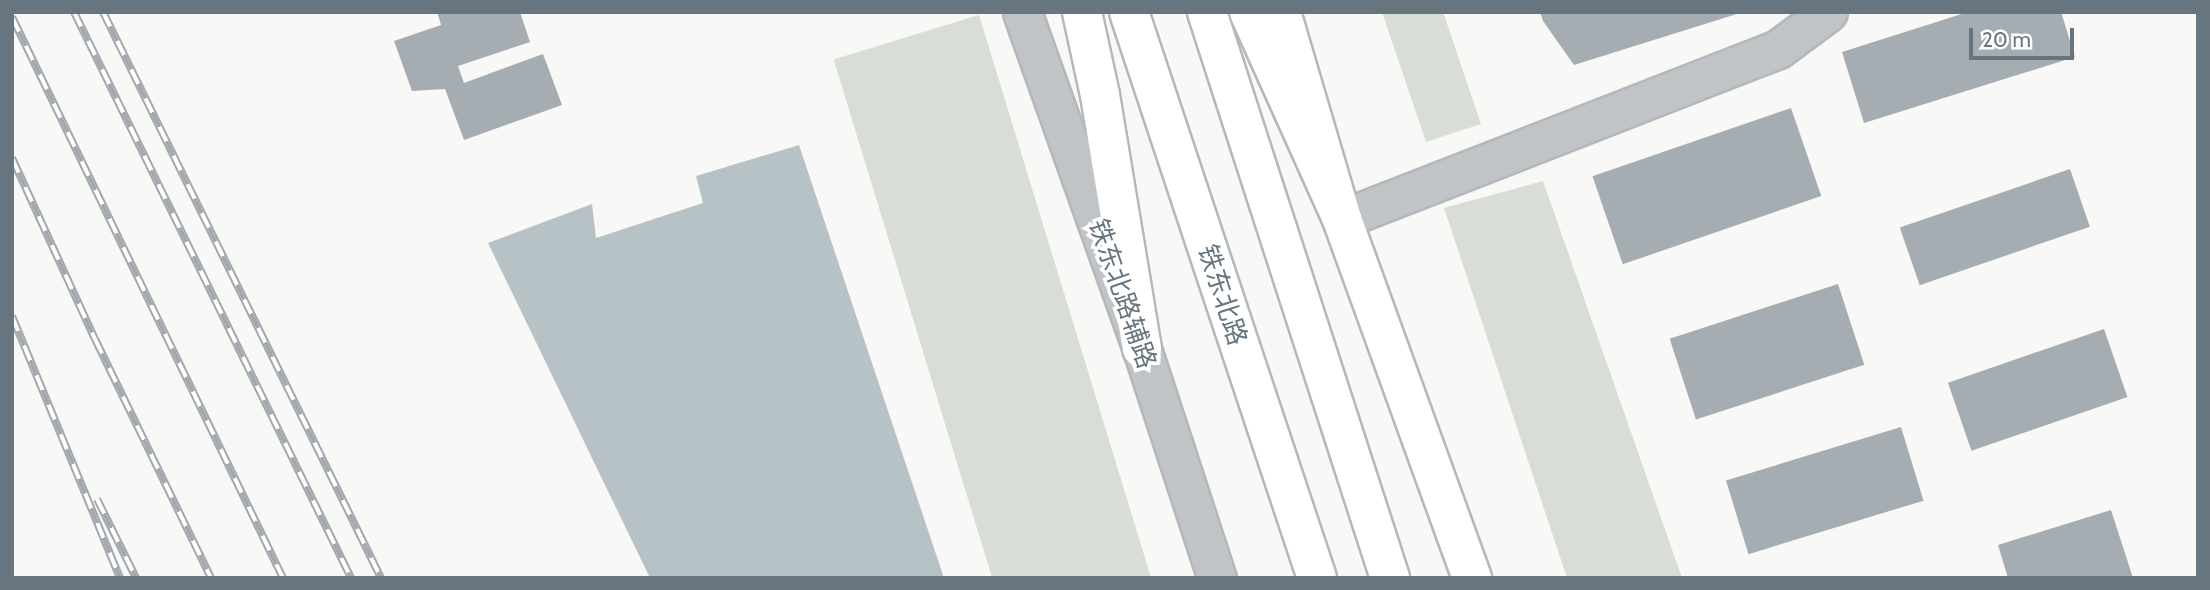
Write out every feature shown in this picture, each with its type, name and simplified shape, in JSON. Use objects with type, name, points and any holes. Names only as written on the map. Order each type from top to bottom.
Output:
[{"type":"main road","points":[[1082,12],[1100,94],[1142,349]]},
{"type":"main road","name":"铁东北路","points":[[1129,12],[1317,578]]},
{"type":"main road","points":[[1207,12],[1390,578]]},
{"type":"main road","points":[[1249,12],[1342,219]]},
{"type":"main road","points":[[1281,12],[1342,219],[1472,578]]},
{"type":"street","name":"铁东北路辅路","points":[[1022,12],[1142,349],[1217,578]]},
{"type":"street","points":[[1342,219],[1778,49],[1828,12]]},
{"type":"shaded area","points":[[1382,12],[1443,12],[1481,124],[1426,142]]},
{"type":"shaded area","points":[[979,15],[1151,578],[992,578],[834,59]]},
{"type":"shaded area","points":[[799,145],[944,578],[650,578],[488,243],[592,204],[596,238],[703,203],[696,176]]},
{"type":"shaded area","points":[[1543,181],[1682,578],[1567,578],[1444,208]]},
{"type":"building","points":[[437,12],[520,12],[530,42],[458,66],[464,83],[543,54],[562,105],[464,140],[445,89],[412,91],[394,41],[441,25]]},
{"type":"building","points":[[1540,12],[1740,13],[1574,65],[1543,21]]},
{"type":"building","points":[[1968,12],[2061,12],[2075,57],[1864,123],[1842,52]]},
{"type":"building","points":[[1791,108],[1821,196],[1623,264],[1592,176]]},
{"type":"building","points":[[2070,169],[2090,227],[1920,285],[1900,228]]},
{"type":"building","points":[[1838,284],[1864,365],[1696,420],[1670,339]]},
{"type":"building","points":[[2104,329],[2127,397],[1971,451],[1948,383]]},
{"type":"building","points":[[1901,427],[1924,501],[1749,554],[1726,481]]},
{"type":"building","points":[[2111,510],[2133,578],[2008,578],[1998,545]]},
{"type":"railway","points":[[74,12],[351,578]]},
{"type":"railway","points":[[103,12],[381,578]]},
{"type":"railway","points":[[12,17],[283,578]]},
{"type":"railway","points":[[12,158],[95,339],[211,578]]},
{"type":"railway","points":[[12,316],[120,578]]},
{"type":"railway","points":[[97,499],[136,578]]}]
